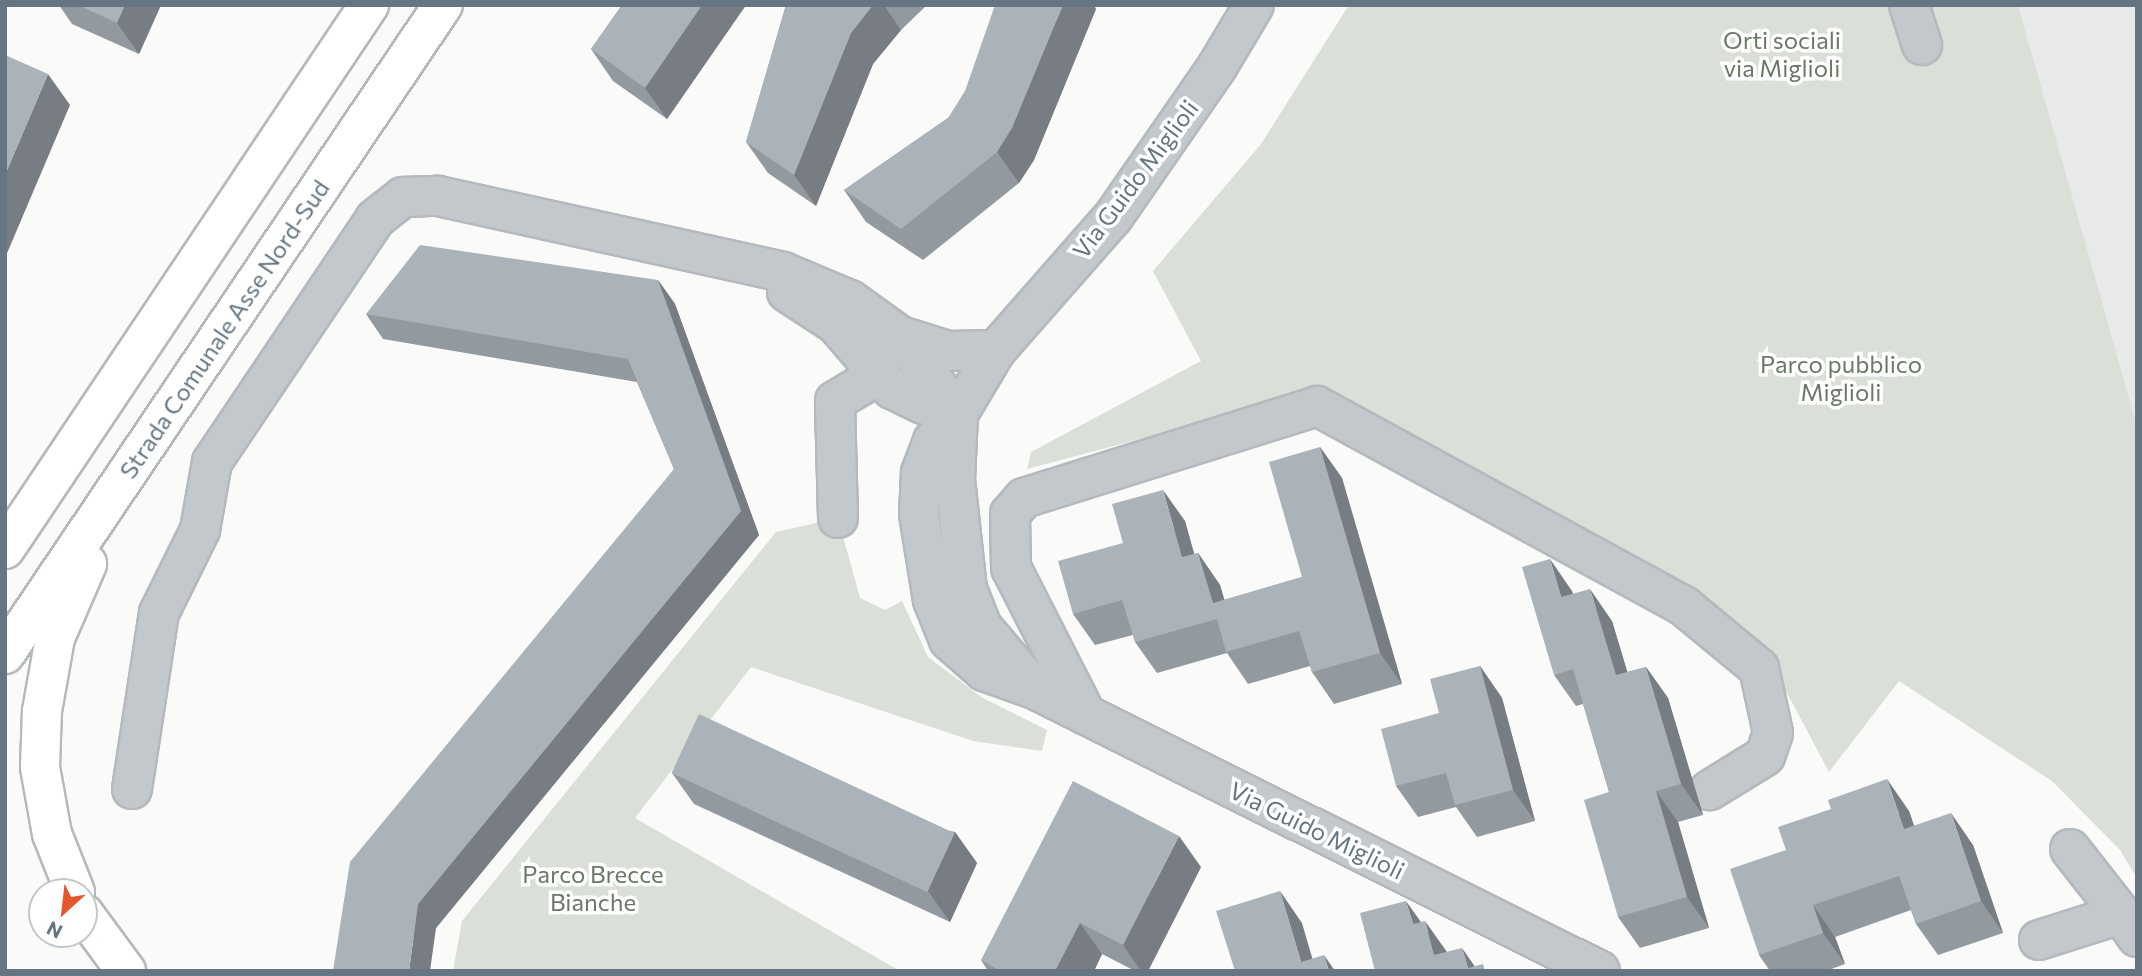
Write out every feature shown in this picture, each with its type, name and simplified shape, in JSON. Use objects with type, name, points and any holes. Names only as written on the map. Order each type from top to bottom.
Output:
[{"type":"highway","points":[[5,549],[17,521],[369,5]]},
{"type":"highway","name":"Strada Comunale Asse Nord-Sud","points":[[5,654],[443,5]]},
{"type":"highway","points":[[69,878],[52,834],[40,767],[42,711],[55,638],[128,471]]},
{"type":"highway","points":[[98,933],[127,971]]},
{"type":"street","name":"Via Guido Miglioli","points":[[1254,5],[1217,67],[1113,217],[996,351],[958,414],[933,441],[921,473],[919,514],[933,600],[949,640],[984,671],[1034,689],[1600,971]]},
{"type":"street","points":[[1909,5],[1922,45]]},
{"type":"street","points":[[132,789],[159,612],[200,530],[212,462],[375,219],[402,197],[438,196],[794,276],[850,300],[900,336],[958,414]]},
{"type":"street","points":[[701,254],[786,291],[836,324],[885,378],[923,404],[958,414]]},
{"type":"street","points":[[900,336],[948,351],[996,351]]},
{"type":"street","points":[[900,336],[885,378],[921,473]]},
{"type":"street","points":[[838,518],[835,401],[860,386],[885,378]]},
{"type":"street","points":[[1086,715],[1011,568],[1010,514],[1024,498],[1317,406],[1685,607],[1759,668],[1773,733],[1765,756],[1710,790]]},
{"type":"street","name":"Via Guido Miglioli","points":[[958,414],[955,479],[967,589],[982,627],[1034,689]]},
{"type":"street","points":[[2039,940],[2129,925],[2070,849]]},
{"type":"shaded area","points":[[2018,5],[2137,5],[2137,426],[2032,56]]},
{"type":"green space","name":"Parco pubblico Miglioli","points":[[1349,5],[2018,5],[2137,426],[2137,878],[2120,850],[2052,781],[1899,681],[1829,772],[1761,644],[1314,393],[1027,469],[1031,452],[1201,361],[1153,271],[1261,144]]},
{"type":"green space","name":"Parco Brecce Bianche","points":[[838,518],[860,598],[885,610],[902,601],[928,657],[981,697],[1047,730],[1042,751],[973,741],[751,667],[635,818],[900,971],[453,971],[462,921],[776,532]]},
{"type":"building","points":[[78,5],[125,5],[117,23]]},
{"type":"building","points":[[622,5],[702,5],[645,88],[591,49]]},
{"type":"building","points":[[786,5],[873,5],[851,33],[794,175],[746,142]]},
{"type":"building","points":[[995,5],[1063,5],[1012,128],[997,152],[901,229],[844,190],[948,118],[965,91]]},
{"type":"building","points":[[5,55],[48,74],[5,175]]},
{"type":"building","points":[[420,245],[658,280],[741,511],[418,904],[409,971],[333,971],[350,862],[674,469],[628,359],[366,314]]},
{"type":"building","points":[[1320,447],[1380,653],[1312,672],[1299,631],[1226,652],[1217,619],[1135,642],[1122,600],[1073,614],[1058,561],[1123,543],[1112,504],[1163,490],[1182,557],[1198,553],[1213,603],[1302,577],[1269,462]]},
{"type":"building","points":[[1550,559],[1561,597],[1590,589],[1616,675],[1646,667],[1681,784],[1656,791],[1687,897],[1618,917],[1584,800],[1609,792],[1573,669],[1554,675],[1522,567]]},
{"type":"building","points":[[1480,666],[1513,790],[1455,805],[1446,773],[1396,786],[1381,729],[1439,713],[1430,679]]},
{"type":"building","points":[[699,714],[955,833],[927,892],[672,773]]},
{"type":"building","points":[[1887,779],[1904,829],[1951,813],[1981,901],[1916,924],[1899,876],[1813,905],[1823,933],[1759,955],[1730,869],[1786,850],[1778,827],[1831,809],[1828,800]]},
{"type":"building","points":[[1073,781],[1179,836],[1123,945],[1080,923],[1055,971],[1001,971],[981,960]]},
{"type":"building","points":[[1280,891],[1301,962],[1324,955],[1329,971],[1235,971],[1216,911]]},
{"type":"building","points":[[1406,901],[1413,924],[1425,921],[1434,955],[1462,948],[1468,968],[1483,964],[1485,971],[1375,971],[1360,913]]},
{"type":"park label","name":"Orti sociali via Miglioli","points":[[1782,54]]}]
